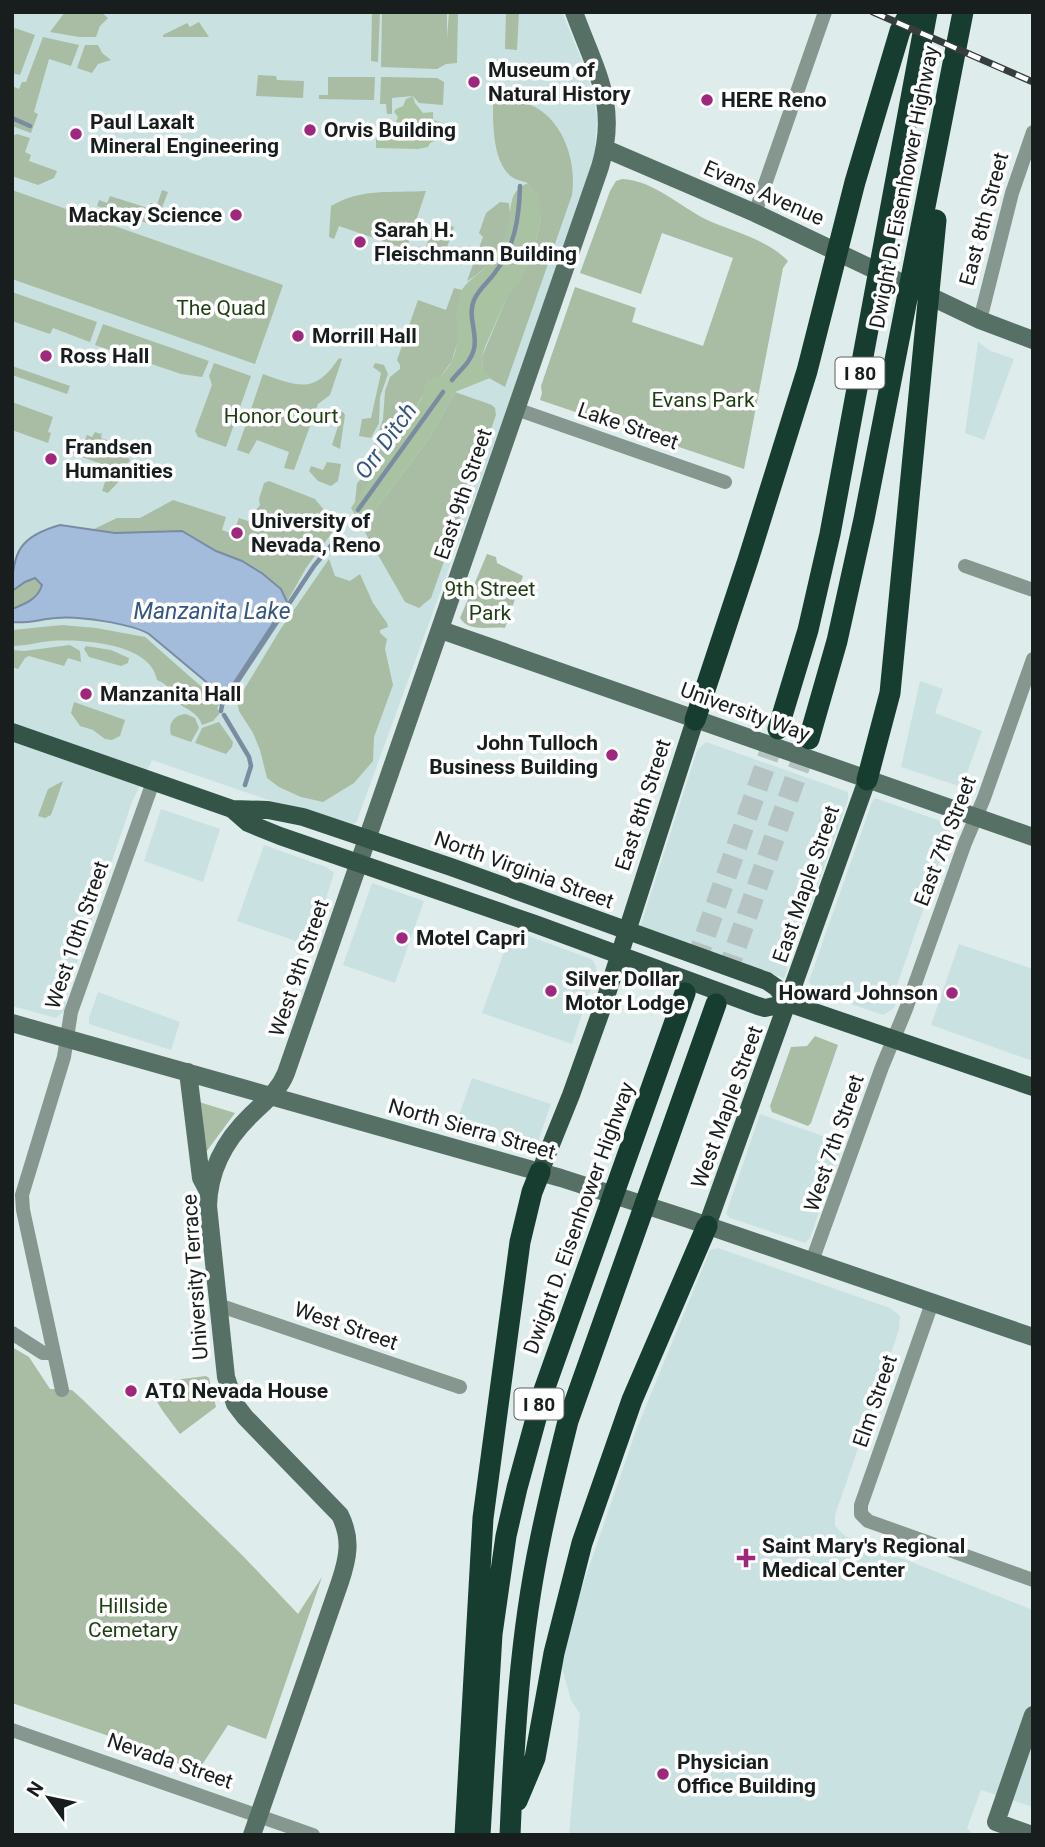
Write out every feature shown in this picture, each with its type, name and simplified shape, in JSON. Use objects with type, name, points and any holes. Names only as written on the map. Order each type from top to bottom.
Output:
[{"type":"highway","points":[[695,720],[807,371],[855,182],[900,31],[910,12]]},
{"type":"highway","name":"Dwight D. Eisenhower Highway","points":[[778,729],[808,630],[827,546],[927,12]]},
{"type":"highway","name":"Dwight D. Eisenhower Highway","points":[[809,739],[837,641],[864,519],[945,112],[962,12]]},
{"type":"highway","points":[[867,780],[890,693],[945,112]]},
{"type":"highway","name":"Dwight D. Eisenhower Highway","points":[[480,1835],[492,1634],[506,1536],[517,1488],[543,1393],[685,993]]},
{"type":"highway","name":"I 80","points":[[510,1825],[529,1605],[552,1482],[568,1421],[716,1004]]},
{"type":"highway","points":[[465,1835],[483,1518],[520,1242],[532,1192],[540,1172]]},
{"type":"highway","points":[[510,1825],[535,1758],[570,1583],[632,1400],[697,1222]]},
{"type":"main road","name":"East 8th Street","points":[[540,1172],[571,1095],[695,720]]},
{"type":"main road","name":"North Virginia Street","points":[[12,732],[232,809],[268,810],[303,817],[363,852],[623,943],[758,1006],[765,1008],[788,1003],[1033,1087]]},
{"type":"main road","name":"East Maple Street","points":[[788,1003],[867,780]]},
{"type":"main road","name":"North Virginia Street","points":[[232,809],[248,823],[363,852],[623,943],[767,981],[777,988],[788,1003]]},
{"type":"main road","name":"West Maple Street","points":[[697,1222],[788,1003]]},
{"type":"street","points":[[574,12],[604,91],[608,119],[606,149]]},
{"type":"street","points":[[755,214],[824,12]]},
{"type":"street","name":"East 8th Street","points":[[973,316],[1033,132]]},
{"type":"street","name":"Evans Avenue","points":[[606,149],[804,236],[973,316],[1033,340]]},
{"type":"street","name":"East 9th Street","points":[[363,852],[606,149]]},
{"type":"street","name":"Lake Street","points":[[516,409],[726,482]]},
{"type":"street","points":[[965,566],[1033,590]]},
{"type":"street","name":"University Way","points":[[441,630],[1033,837]]},
{"type":"street","name":"East 7th Street","points":[[894,1038],[1033,659]]},
{"type":"street","name":"West 10th Street","points":[[62,1390],[18,1184],[64,1057],[71,1012],[153,782]]},
{"type":"street","name":"West 9th Street","points":[[272,1096],[286,1073],[363,852]]},
{"type":"street","name":"North Sierra Street","points":[[12,1023],[561,1178],[1033,1336]]},
{"type":"street","name":"West 7th Street","points":[[812,1261],[894,1038]]},
{"type":"street","points":[[188,1072],[201,1178],[209,1193]]},
{"type":"street","name":"University Terrace","points":[[253,1835],[349,1549],[348,1536],[340,1515],[235,1404],[226,1377],[209,1193],[212,1173],[222,1151],[243,1123],[272,1096]]},
{"type":"street","name":"Elm Street","points":[[932,1303],[865,1492],[861,1514],[868,1521],[1033,1580]]},
{"type":"street","name":"West Street","points":[[218,1305],[460,1387]]},
{"type":"street","points":[[12,1333],[43,1353],[54,1353]]},
{"type":"street","points":[[1032,1835],[993,1828],[1033,1715]]},
{"type":"street","name":"Nevada Street","points":[[12,1730],[313,1835]]},
{"type":"shaded area","name":"University of Nevada, Reno","points":[[12,12],[562,12],[588,76],[597,116],[595,151],[590,170],[510,401],[356,823],[344,826],[152,760],[132,802],[65,998],[66,1009],[56,1018],[12,1006]]},
{"type":"shaded area","points":[[978,342],[991,351],[1014,359],[984,440],[965,433]]},
{"type":"shaded area","points":[[920,681],[943,689],[935,713],[982,731],[962,787],[901,767]]},
{"type":"shaded area","points":[[706,742],[848,792],[848,800],[784,978],[640,927],[696,754]]},
{"type":"shaded area","points":[[875,798],[946,823],[951,829],[894,994],[898,997],[894,1008],[883,1015],[819,993],[813,990],[809,981]]},
{"type":"shaded area","points":[[161,809],[220,829],[203,882],[144,861]]},
{"type":"shaded area","points":[[264,845],[326,867],[334,873],[311,946],[237,921]]},
{"type":"shaded area","points":[[372,883],[424,901],[395,983],[343,965]]},
{"type":"shaded area","points":[[512,930],[594,962],[597,970],[572,1044],[482,1013]]},
{"type":"shaded area","points":[[959,944],[1033,969],[1033,1061],[931,1025]]},
{"type":"shaded area","points":[[98,992],[180,1022],[171,1050],[89,1024]]},
{"type":"shaded area","points":[[472,1078],[551,1104],[538,1141],[524,1144],[456,1124]]},
{"type":"shaded area","points":[[760,1114],[843,1143],[810,1238],[805,1243],[730,1218],[726,1214]]},
{"type":"shaded area","name":"Saint Mary's Regional Medical Center","points":[[718,1248],[890,1308],[900,1316],[899,1330],[835,1515],[835,1526],[845,1536],[1033,1610],[1033,1807],[981,1790],[967,1828],[974,1835],[569,1835],[580,1714],[571,1700],[561,1664],[571,1619],[637,1428],[710,1250]]},
{"type":"green space","points":[[65,12],[101,12],[108,18],[100,26],[96,37],[50,32]]},
{"type":"green space","points":[[372,12],[380,12],[378,62],[371,61]]},
{"type":"green space","points":[[382,12],[447,12],[447,38],[449,12],[458,12],[457,63],[446,64],[437,69],[381,67]]},
{"type":"green space","points":[[506,12],[519,12],[517,50],[505,49]]},
{"type":"green space","points":[[199,22],[209,37],[163,37],[187,23],[190,27]]},
{"type":"green space","points":[[15,28],[35,35],[20,75],[12,73],[12,32]]},
{"type":"green space","points":[[43,37],[79,45],[71,66],[49,59],[34,112],[38,114],[31,133],[12,126],[12,86],[19,89],[22,82],[26,82]]},
{"type":"green space","points":[[85,45],[98,45],[102,53],[111,60],[98,64],[92,73],[77,68]]},
{"type":"green space","points":[[258,75],[276,76],[277,80],[304,81],[303,98],[256,96]]},
{"type":"green space","points":[[328,77],[375,77],[374,100],[319,99],[319,95],[328,95]]},
{"type":"green space","points":[[381,77],[437,78],[444,82],[443,105],[419,103],[413,96],[392,98],[392,114],[387,114],[386,104],[380,104]]},
{"type":"green space","points":[[413,96],[423,113],[433,112],[433,120],[444,123],[440,135],[428,147],[376,148],[376,137],[386,135],[388,129],[395,125],[398,117],[394,112],[396,109]]},
{"type":"green space","points":[[493,101],[526,103],[549,118],[565,141],[573,182],[572,195],[505,387],[489,378],[483,370],[482,357],[506,299],[533,255],[541,217],[528,183],[512,177],[501,162],[495,141]]},
{"type":"green space","points":[[17,134],[30,138],[25,152],[31,155],[29,161],[57,171],[54,178],[38,185],[12,176],[12,136]]},
{"type":"green space","name":"Evans Park","points":[[633,180],[655,189],[705,219],[769,247],[788,261],[783,268],[744,469],[540,400],[541,386],[575,287],[636,308],[632,322],[703,346],[733,258],[662,233],[641,294],[580,273],[610,191],[616,181]]},
{"type":"green space","points":[[528,183],[539,195],[541,217],[533,255],[521,281],[506,299],[485,347],[483,369],[490,378],[455,392],[430,437],[362,527],[351,508],[413,414],[427,379],[441,376],[449,365],[456,345],[456,315],[460,294],[486,266],[499,247],[508,227],[513,198],[520,187]]},
{"type":"green space","name":"The Quad","points":[[12,190],[283,285],[255,364],[12,279]]},
{"type":"green space","points":[[162,190],[168,192],[155,226],[97,206],[99,200],[107,203],[110,196],[148,208],[150,203],[157,205]]},
{"type":"green space","points":[[426,191],[407,247],[403,248],[339,226],[334,239],[329,237],[331,206],[342,200],[377,192]]},
{"type":"green space","points":[[500,202],[509,203],[510,221],[505,238],[488,263],[467,281],[483,237],[479,233],[486,213]]},
{"type":"green space","points":[[435,221],[454,227],[443,259],[424,253]]},
{"type":"green space","points":[[454,288],[462,290],[458,312],[459,336],[452,361],[441,376],[427,386],[413,414],[355,503],[357,483],[372,469],[374,446],[383,419],[385,391],[390,377],[400,369],[397,360],[418,300],[446,310]]},
{"type":"green space","points":[[12,292],[97,322],[90,342],[53,328],[50,334],[12,321]]},
{"type":"green space","points":[[103,324],[209,361],[202,377],[181,374],[95,345]]},
{"type":"green space","name":"Honor Court","points":[[339,358],[342,359],[330,395],[318,404],[294,470],[284,468],[289,452],[257,440],[249,454],[237,450],[263,374],[287,382],[306,384],[322,378]]},
{"type":"green space","points":[[214,363],[251,376],[226,447],[198,437],[195,431],[212,385],[209,376]]},
{"type":"green space","points":[[375,363],[384,365],[388,374],[380,397],[379,423],[371,438],[359,436],[362,419],[371,418],[381,373],[373,367]]},
{"type":"green space","points":[[12,366],[70,386],[67,394],[12,375]]},
{"type":"green space","points":[[455,392],[492,405],[496,415],[431,598],[419,608],[405,602],[362,527],[430,437]]},
{"type":"green space","points":[[12,402],[53,417],[48,443],[12,430]]},
{"type":"green space","points":[[335,410],[345,415],[340,449],[332,445],[338,426],[329,421]]},
{"type":"green space","points":[[102,431],[101,438],[114,443],[111,452],[130,459],[123,477],[108,493],[102,491],[110,467],[68,452],[71,441],[83,445],[87,435],[92,437],[95,432],[101,434]]},
{"type":"green space","points":[[327,462],[341,464],[338,481],[331,486],[318,481],[309,471],[311,466],[323,470]]},
{"type":"green space","points":[[269,481],[315,499],[337,526],[306,568],[287,602],[275,583],[266,576],[187,536],[168,531],[136,534],[92,530],[117,518],[140,518],[173,500],[226,517],[222,530],[233,534],[239,518],[248,521],[260,505],[264,483]]},
{"type":"green space","name":"9th Street Park","points":[[487,554],[496,557],[497,563],[523,576],[505,628],[469,626],[460,618]]},
{"type":"green space","points":[[329,559],[335,576],[350,581],[360,574],[373,603],[387,623],[388,627],[380,630],[380,633],[387,639],[385,649],[393,685],[374,737],[373,761],[354,783],[323,802],[301,797],[267,778],[260,750],[239,711],[237,701],[280,630]]},
{"type":"green space","points":[[35,578],[42,585],[37,594],[12,609],[12,591]]},
{"type":"green space","points":[[62,625],[145,637],[220,703],[217,708],[220,713],[213,721],[202,725],[195,714],[176,701],[169,689],[157,680],[152,668],[142,658],[113,646],[79,641],[51,641],[12,646],[12,630]]},
{"type":"green space","points":[[70,645],[80,651],[81,662],[68,658],[64,666],[29,656],[18,669],[12,667],[12,650]]},
{"type":"green space","points":[[86,646],[111,650],[129,658],[128,663],[121,666],[89,657],[84,649]]},
{"type":"green space","points":[[74,702],[125,720],[120,736],[112,740],[105,739],[93,730],[80,726],[71,713]]},
{"type":"green space","points":[[186,714],[195,718],[199,728],[191,742],[171,735],[170,731],[175,718]]},
{"type":"green space","points":[[219,722],[233,742],[226,754],[195,743],[202,728]]},
{"type":"green space","points":[[63,781],[51,815],[45,818],[38,816],[48,789]]},
{"type":"green space","points":[[815,1036],[838,1045],[808,1126],[772,1112],[770,1106],[791,1047],[807,1046]]},
{"type":"green space","points":[[199,1102],[235,1113],[206,1152]]},
{"type":"green space","name":"Hillside Cemetary","points":[[12,1347],[29,1357],[50,1389],[72,1390],[82,1399],[243,1556],[298,1614],[322,1577],[266,1739],[228,1725],[200,1768],[137,1754],[106,1735],[12,1703]]},
{"type":"green space","points":[[206,1376],[209,1378],[216,1407],[180,1434],[157,1401],[158,1387],[170,1385],[174,1380]]},
{"type":"water","name":"Manzanita Lake","points":[[60,525],[115,533],[182,531],[263,574],[281,589],[287,602],[229,690],[223,692],[216,690],[149,634],[140,630],[104,621],[77,618],[12,622],[12,609],[34,597],[42,585],[35,578],[12,591],[17,555],[21,547],[36,534]]},
{"type":"waterway","points":[[12,118],[30,126]]},
{"type":"waterway","name":"Orr Ditch","points":[[452,380],[473,354],[475,337],[472,306],[478,293],[507,253],[517,221],[520,186]]},
{"type":"waterway","name":"Orr Ditch","points":[[358,510],[443,392]]},
{"type":"waterway","name":"Orr Ditch","points":[[221,711],[222,705],[314,566],[339,536]]},
{"type":"waterway","name":"Orr Ditch","points":[[224,715],[249,757],[251,766],[245,785]]},
{"type":"tunnel","points":[[685,993],[778,729]]},
{"type":"tunnel","points":[[716,1004],[809,739]]},
{"type":"railway","points":[[873,12],[1033,82]]},
{"type":"place","name":"Museum of Natural History","points":[[474,82]]},
{"type":"place","name":"HERE Reno","points":[[707,100]]},
{"type":"place","name":"Orvis Building","points":[[310,130]]},
{"type":"place","name":"Paul Laxalt Mineral Engineering","points":[[76,134]]},
{"type":"place","name":"Mackay Science","points":[[236,215]]},
{"type":"place","name":"Sarah H. Fleischmann Building","points":[[360,242]]},
{"type":"place","name":"Morrill Hall","points":[[298,336]]},
{"type":"place","name":"Ross Hall","points":[[46,356]]},
{"type":"place","name":"Frandsen Humanities","points":[[51,459]]},
{"type":"place","name":"University of Nevada, Reno","points":[[237,533]]},
{"type":"place","name":"Manzanita Hall","points":[[86,694]]},
{"type":"place","name":"John Tulloch Business Building","points":[[612,755]]},
{"type":"place","name":"Motel Capri","points":[[402,938]]},
{"type":"place","name":"Silver Dollar Motor Lodge","points":[[551,991]]},
{"type":"place","name":"Howard Johnson","points":[[952,993]]},
{"type":"place","name":"ΑΤΩ Nevada House","points":[[131,1391]]},
{"type":"place","name":"Saint Mary's Regional Medical Center","points":[[746,1558]]},
{"type":"place","name":"Physician Office Building","points":[[663,1774]]}]
